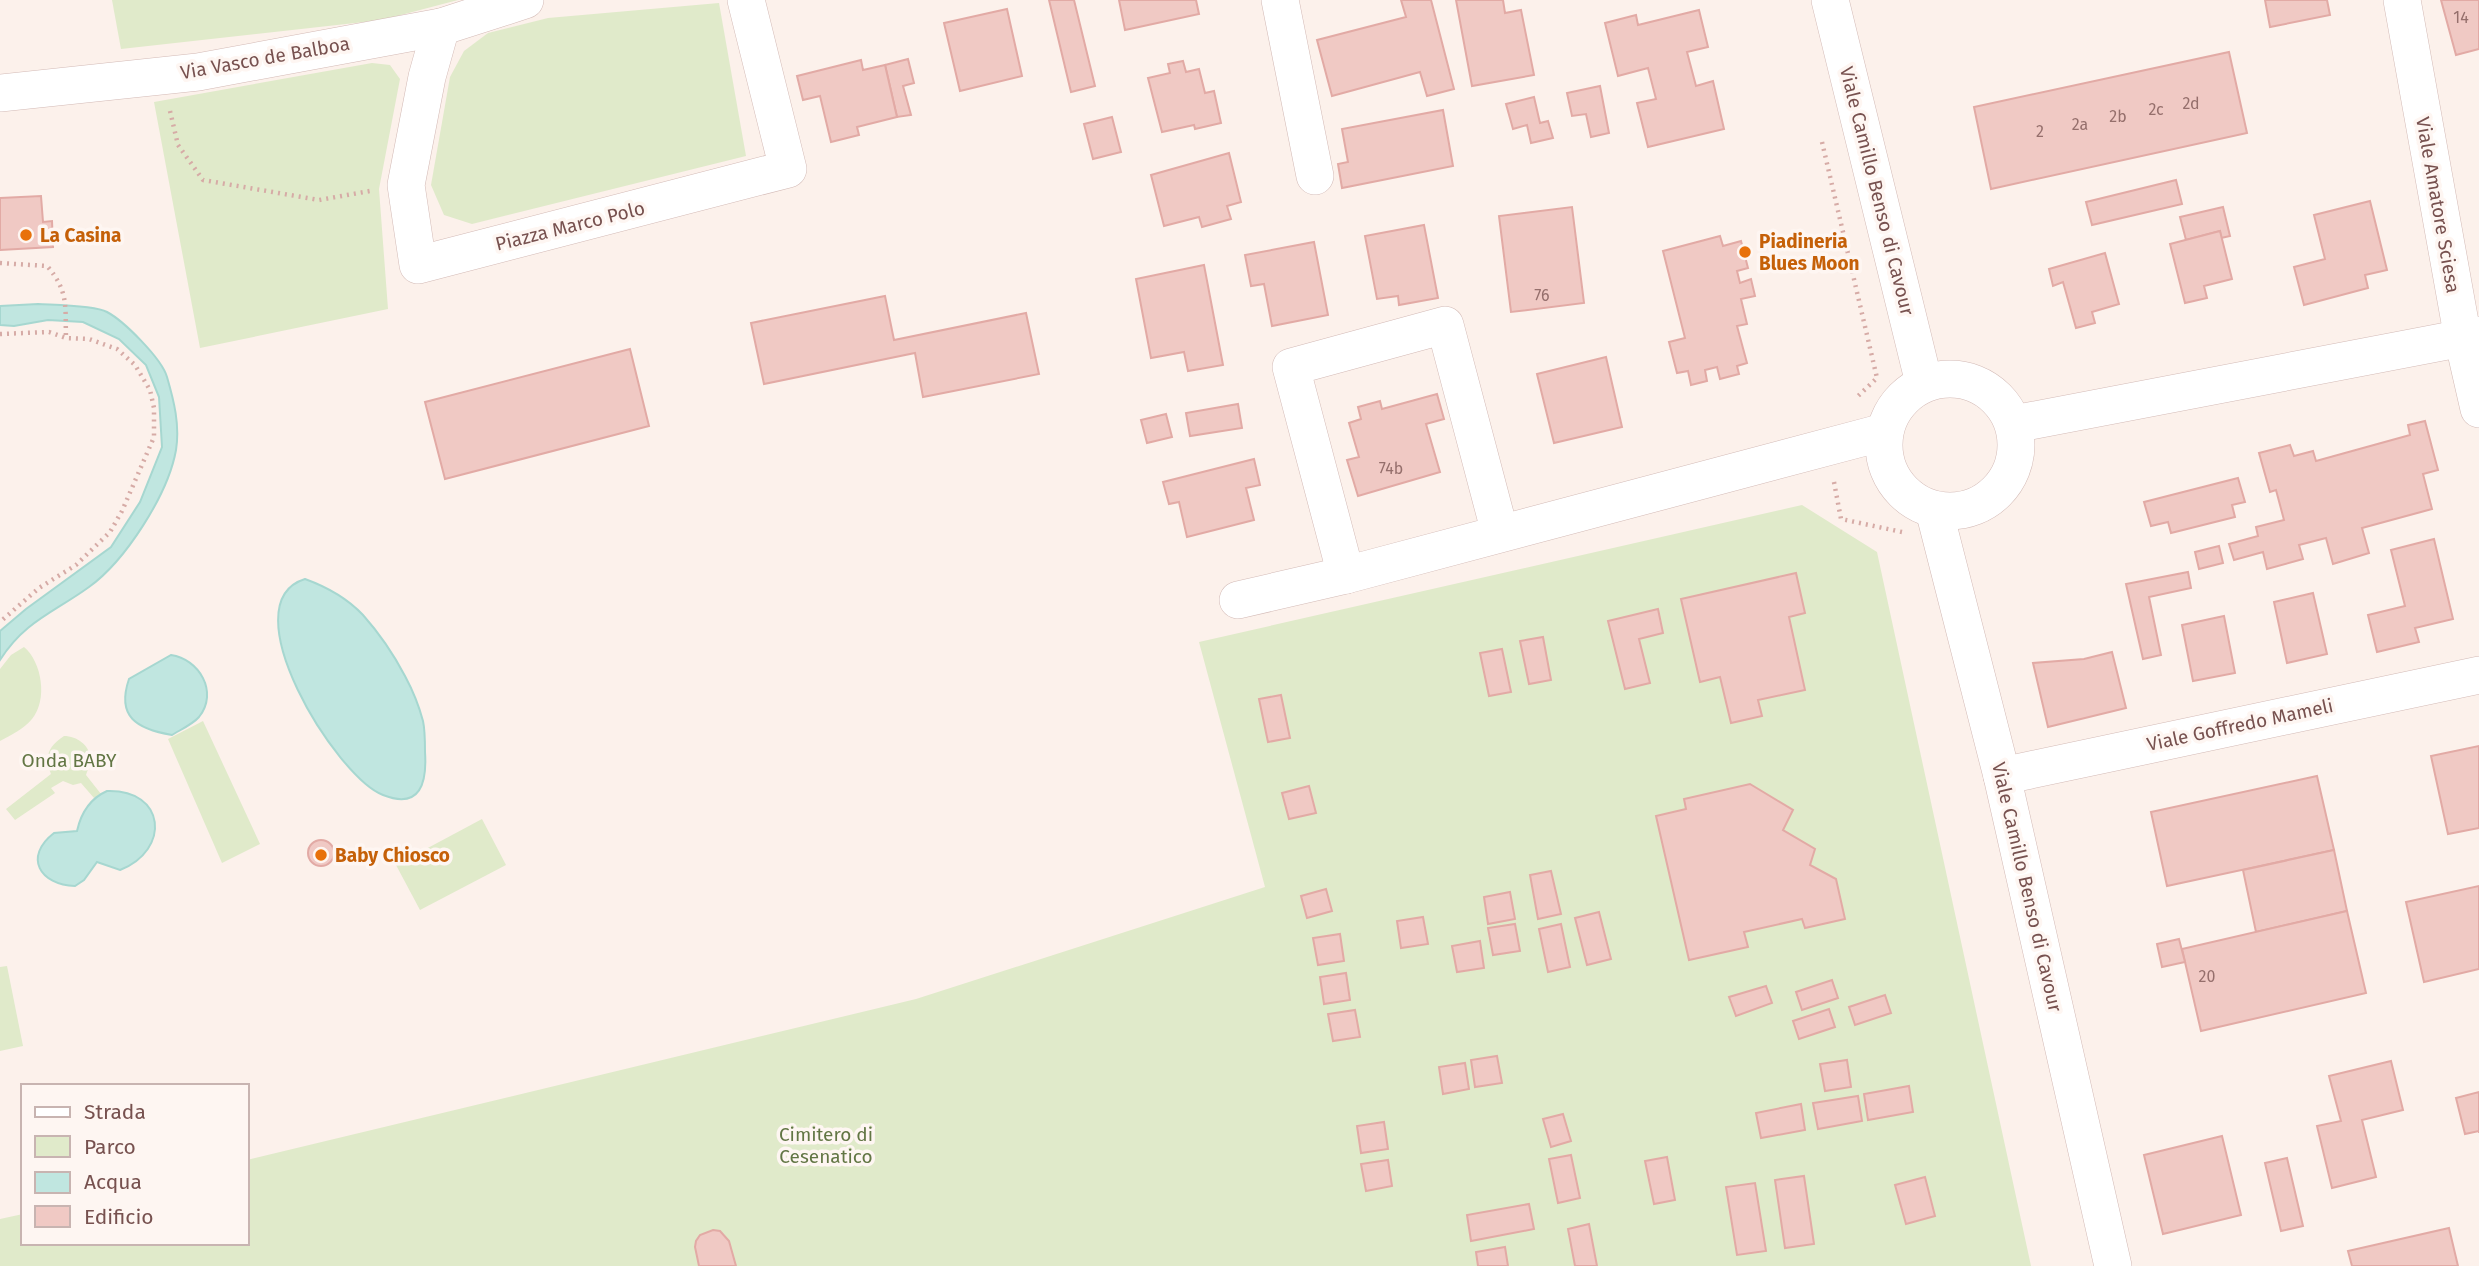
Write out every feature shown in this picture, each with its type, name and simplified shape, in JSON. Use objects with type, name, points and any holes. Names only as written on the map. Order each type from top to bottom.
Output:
[{"type":"street","name":"Via Vasco de Balboa","points":[[0,93],[198,72],[441,27],[525,0]]},
{"type":"street","name":"Piazza Marco Polo","points":[[441,27],[427,76],[406,185],[418,265],[788,170],[746,0]]},
{"type":"street","points":[[1280,0],[1315,176]]},
{"type":"street","name":"Viale Camillo Benso di Cavour","points":[[1830,0],[1924,383]]},
{"type":"street","name":"Viale Amatore Sciesa","points":[[2402,0],[2471,337],[2479,409]]},
{"type":"street","points":[[1346,575],[1291,367],[1330,356],[1445,325],[1500,533]]},
{"type":"street","points":[[2014,424],[2471,337]]},
{"type":"street","points":[[1945,377],[1968,380],[1987,389],[2004,405],[2014,424],[2017,444],[2014,465],[2005,482],[1992,497],[1974,507],[1955,512],[1934,510],[1908,496],[1889,472],[1884,452],[1884,432],[1892,411],[1906,394],[1924,383],[1945,377]]},
{"type":"street","points":[[1238,600],[1346,575],[1884,432]]},
{"type":"street","name":"Viale Camillo Benso di Cavour","points":[[1934,510],[2002,776],[2113,1266]]},
{"type":"street","name":"Viale Goffredo Mameli","points":[[2002,776],[2479,675]]},
{"type":"path","points":[[168,75],[171,115],[178,145],[203,180],[319,200],[406,185]]},
{"type":"path","points":[[0,263],[47,266],[64,293],[66,338]]},
{"type":"path","points":[[0,334],[49,332],[66,338],[89,339],[117,349],[135,365],[150,390],[154,408],[154,437],[110,532],[76,565],[39,588],[0,621]]},
{"type":"green space","points":[[112,0],[458,0],[382,20],[121,49]]},
{"type":"green space","points":[[719,3],[746,156],[472,224],[444,215],[431,185],[450,77],[464,51],[488,33],[548,18]]},
{"type":"green space","points":[[372,63],[390,65],[400,79],[379,189],[388,309],[200,348],[154,102]]},
{"type":"green space","name":"Cimitero di Cesenatico","points":[[1802,505],[1877,552],[2031,1266],[0,1266],[0,1219],[21,1214],[21,1245],[248,1245],[248,1160],[916,999],[1265,887],[1199,642]]},
{"type":"green space","points":[[24,647],[39,671],[40,702],[29,723],[0,741],[0,669],[11,655]]},
{"type":"green space","points":[[203,721],[260,844],[222,863],[168,739]]},
{"type":"green space","name":"Onda BABY","points":[[64,736],[79,740],[87,748],[90,764],[86,775],[101,794],[94,798],[81,783],[73,785],[63,781],[51,788],[55,793],[15,820],[6,809],[51,774],[49,752]]},
{"type":"green space","points":[[482,819],[506,865],[420,910],[396,865]]},
{"type":"green space","points":[[7,966],[23,1046],[0,1051],[0,967]]},
{"type":"water","points":[[38,304],[101,310],[132,332],[164,369],[176,413],[177,441],[164,487],[143,526],[117,561],[89,587],[19,636],[0,660],[0,631],[111,547],[140,502],[162,447],[159,397],[146,365],[119,339],[83,322],[48,320],[14,326],[0,325],[0,306]]},
{"type":"water","points":[[305,579],[336,594],[363,615],[386,644],[408,681],[421,715],[425,736],[425,773],[423,783],[414,796],[396,799],[383,795],[363,782],[340,757],[317,725],[298,689],[283,653],[278,620],[284,594]]},
{"type":"water","points":[[171,655],[190,663],[197,670],[203,678],[207,697],[199,717],[172,735],[140,725],[132,719],[125,703],[129,679]]},
{"type":"water","points":[[107,791],[127,793],[141,800],[150,810],[155,822],[154,836],[148,849],[137,861],[120,870],[97,862],[84,880],[75,886],[53,881],[40,868],[39,851],[54,833],[77,831],[87,807]]},
{"type":"building","points":[[1049,0],[1074,0],[1095,86],[1071,92]]},
{"type":"building","points":[[1119,0],[1196,0],[1199,14],[1125,30]]},
{"type":"building","points":[[1401,0],[1431,0],[1454,89],[1427,96],[1420,72],[1332,96],[1317,40],[1406,17]]},
{"type":"building","points":[[1456,0],[1503,0],[1505,13],[1521,10],[1534,75],[1472,86]]},
{"type":"building","points":[[2265,0],[2327,0],[2330,15],[2270,27]]},
{"type":"building","points":[[2441,0],[2479,0],[2479,49],[2456,55]]},
{"type":"building","points":[[1007,9],[1022,76],[960,91],[944,23]]},
{"type":"building","points":[[1699,10],[1708,47],[1687,52],[1696,86],[1713,81],[1724,129],[1648,147],[1637,103],[1656,99],[1648,68],[1618,76],[1605,23],[1636,15],[1638,25]]},
{"type":"building","points":[[2229,52],[2247,133],[1991,189],[1974,107]]},
{"type":"building","points":[[908,59],[914,83],[903,86],[911,115],[897,117],[885,65]]},
{"type":"building","points":[[861,60],[863,70],[885,65],[897,117],[857,127],[859,135],[831,142],[820,96],[803,100],[797,76]]},
{"type":"building","points":[[1183,61],[1186,72],[1199,69],[1205,93],[1214,91],[1221,123],[1162,132],[1148,78],[1170,73],[1168,64]]},
{"type":"building","points":[[1600,86],[1609,133],[1591,137],[1586,114],[1572,116],[1567,93]]},
{"type":"building","points":[[1534,97],[1540,123],[1548,121],[1553,138],[1531,143],[1527,125],[1513,129],[1506,104]]},
{"type":"building","points":[[1443,110],[1453,166],[1342,188],[1338,164],[1348,162],[1342,129]]},
{"type":"building","points":[[1112,117],[1121,152],[1093,159],[1084,124]]},
{"type":"building","points":[[1229,153],[1241,202],[1227,206],[1231,219],[1202,227],[1199,217],[1164,226],[1151,175]]},
{"type":"building","points":[[2176,180],[2182,204],[2092,225],[2086,202]]},
{"type":"building","name":"La Casina","points":[[41,196],[43,222],[52,221],[53,247],[0,250],[0,198]]},
{"type":"building","points":[[2370,201],[2387,270],[2365,275],[2368,288],[2304,305],[2294,267],[2325,259],[2314,215]]},
{"type":"building","points":[[1572,207],[1584,303],[1511,312],[1499,216]]},
{"type":"building","points":[[2223,207],[2230,236],[2221,238],[2220,231],[2186,240],[2180,217]]},
{"type":"building","points":[[1424,225],[1438,298],[1399,305],[1398,296],[1377,299],[1365,236]]},
{"type":"building","points":[[2220,231],[2232,279],[2204,286],[2207,298],[2185,303],[2170,244]]},
{"type":"building","points":[[1720,236],[1723,246],[1741,241],[1748,268],[1737,271],[1740,283],[1751,279],[1755,296],[1741,299],[1747,324],[1737,326],[1747,363],[1737,366],[1739,374],[1720,379],[1717,367],[1705,370],[1707,381],[1691,385],[1688,371],[1677,373],[1669,342],[1685,338],[1663,251]]},
{"type":"building","points":[[1314,242],[1328,315],[1272,326],[1264,284],[1251,286],[1245,255]]},
{"type":"building","points":[[2105,253],[2119,304],[2092,312],[2095,323],[2076,328],[2063,282],[2053,286],[2049,269]]},
{"type":"building","points":[[1204,265],[1223,365],[1188,371],[1184,352],[1151,358],[1136,279]]},
{"type":"building","points":[[885,296],[894,340],[1026,313],[1039,374],[923,397],[915,353],[764,384],[751,323]]},
{"type":"building","points":[[630,349],[649,426],[445,479],[425,402]]},
{"type":"building","points":[[1606,357],[1622,427],[1554,443],[1537,374]]},
{"type":"building","points":[[1437,394],[1444,419],[1426,424],[1440,472],[1358,496],[1347,460],[1359,457],[1349,423],[1361,419],[1358,407],[1380,401],[1382,409]]},
{"type":"building","points":[[1238,404],[1242,428],[1190,436],[1186,413]]},
{"type":"building","points":[[1166,414],[1172,437],[1147,443],[1141,420]]},
{"type":"building","points":[[2425,421],[2438,470],[2423,474],[2432,509],[2362,528],[2369,553],[2333,564],[2326,538],[2299,545],[2303,559],[2267,569],[2263,552],[2234,560],[2229,544],[2258,536],[2256,527],[2284,520],[2276,490],[2270,492],[2259,453],[2290,445],[2294,456],[2313,451],[2316,461],[2410,435],[2408,425]]},
{"type":"building","points":[[1254,459],[1260,485],[1246,488],[1254,520],[1187,537],[1179,502],[1169,504],[1163,482]]},
{"type":"building","points":[[2238,478],[2245,502],[2232,505],[2235,517],[2171,533],[2168,522],[2151,526],[2144,502]]},
{"type":"building","points":[[2434,539],[2453,619],[2415,628],[2419,642],[2377,652],[2368,615],[2405,606],[2391,550]]},
{"type":"building","points":[[2219,546],[2223,563],[2199,569],[2195,552]]},
{"type":"building","points":[[2188,572],[2191,588],[2149,597],[2161,655],[2143,659],[2126,584]]},
{"type":"building","points":[[1796,573],[1805,613],[1789,617],[1805,690],[1758,700],[1762,716],[1731,723],[1720,677],[1700,682],[1681,599]]},
{"type":"building","points":[[2313,593],[2327,654],[2287,663],[2274,602]]},
{"type":"building","points":[[1658,609],[1663,633],[1639,639],[1650,683],[1625,689],[1608,621]]},
{"type":"building","points":[[2224,616],[2235,673],[2193,681],[2182,625]]},
{"type":"building","points":[[1543,637],[1551,680],[1529,684],[1520,641]]},
{"type":"building","points":[[1502,649],[1511,692],[1489,696],[1480,653]]},
{"type":"building","points":[[2112,652],[2126,708],[2048,727],[2033,663],[2084,659]]},
{"type":"building","points":[[1281,695],[1290,738],[1268,742],[1259,699]]},
{"type":"building","points":[[2479,746],[2479,828],[2448,834],[2431,756]]},
{"type":"building","points":[[2317,776],[2334,850],[2167,886],[2151,812]]},
{"type":"building","points":[[1750,784],[1793,810],[1783,830],[1815,849],[1810,865],[1836,879],[1845,919],[1805,928],[1802,919],[1744,932],[1748,947],[1689,960],[1656,816],[1686,809],[1684,799]]},
{"type":"building","points":[[1309,786],[1316,813],[1289,819],[1282,793]]},
{"type":"building","name":"Baby Chiosco","points":[[321,840],[330,844],[334,853],[330,862],[321,866],[312,862],[308,853],[312,844]]},
{"type":"building","points":[[2334,850],[2347,911],[2256,932],[2243,870]]},
{"type":"building","points":[[1551,871],[1561,914],[1538,919],[1530,875]]},
{"type":"building","points":[[2479,886],[2479,969],[2424,982],[2406,902]]},
{"type":"building","points":[[1326,889],[1332,911],[1307,918],[1301,896]]},
{"type":"building","points":[[1510,892],[1515,919],[1488,924],[1484,897]]},
{"type":"building","points":[[2347,911],[2366,993],[2201,1031],[2182,949]]},
{"type":"building","points":[[1599,912],[1611,959],[1587,965],[1575,918]]},
{"type":"building","points":[[1423,917],[1428,944],[1401,948],[1397,921]]},
{"type":"building","points":[[1515,924],[1520,951],[1493,955],[1488,928]]},
{"type":"building","points":[[1561,924],[1570,967],[1548,972],[1539,929]]},
{"type":"building","points":[[1340,934],[1344,961],[1318,965],[1313,938]]},
{"type":"building","points":[[2179,939],[2185,962],[2162,967],[2157,944]]},
{"type":"building","points":[[1480,941],[1484,968],[1457,972],[1452,946]]},
{"type":"building","points":[[1346,973],[1350,1000],[1324,1004],[1320,977]]},
{"type":"building","points":[[1832,980],[1838,998],[1802,1010],[1796,992]]},
{"type":"building","points":[[1766,986],[1772,1003],[1736,1016],[1729,997]]},
{"type":"building","points":[[1885,995],[1891,1013],[1855,1025],[1849,1007]]},
{"type":"building","points":[[1829,1009],[1835,1027],[1799,1039],[1793,1021]]},
{"type":"building","points":[[1355,1010],[1360,1037],[1333,1041],[1328,1014]]},
{"type":"building","points":[[1497,1056],[1502,1083],[1475,1087],[1471,1060]]},
{"type":"building","points":[[1847,1060],[1851,1087],[1825,1091],[1820,1064]]},
{"type":"building","points":[[2391,1061],[2403,1110],[2362,1120],[2376,1177],[2332,1188],[2317,1126],[2341,1121],[2329,1076]]},
{"type":"building","points":[[1465,1063],[1469,1089],[1443,1094],[1439,1067]]},
{"type":"building","points":[[1909,1086],[1913,1112],[1868,1120],[1864,1094]]},
{"type":"building","points":[[2479,1092],[2479,1131],[2465,1134],[2456,1098]]},
{"type":"building","points":[[1858,1096],[1862,1121],[1818,1129],[1813,1103]]},
{"type":"building","points":[[1801,1104],[1805,1130],[1761,1138],[1756,1113]]},
{"type":"building","points":[[1563,1114],[1571,1141],[1551,1147],[1543,1119]]},
{"type":"building","points":[[1384,1122],[1388,1149],[1361,1153],[1357,1126]]},
{"type":"building","points":[[2222,1136],[2241,1215],[2163,1234],[2144,1155]]},
{"type":"building","points":[[1571,1155],[1580,1198],[1558,1203],[1549,1159]]},
{"type":"building","points":[[1667,1157],[1675,1200],[1654,1204],[1645,1161]]},
{"type":"building","points":[[2287,1158],[2303,1226],[2281,1231],[2265,1163]]},
{"type":"building","points":[[1388,1160],[1392,1186],[1366,1191],[1361,1164]]},
{"type":"building","points":[[1804,1176],[1814,1244],[1785,1248],[1775,1180]]},
{"type":"building","points":[[1925,1177],[1935,1216],[1906,1224],[1895,1185]]},
{"type":"building","points":[[1755,1183],[1766,1251],[1737,1255],[1726,1187]]},
{"type":"building","points":[[1529,1204],[1534,1229],[1471,1241],[1467,1215]]},
{"type":"building","points":[[1589,1224],[1597,1266],[1575,1266],[1568,1229]]},
{"type":"building","points":[[2449,1228],[2458,1266],[2352,1266],[2348,1251]]},
{"type":"building","points":[[713,1230],[720,1231],[729,1241],[736,1266],[699,1266],[696,1241],[700,1235]]},
{"type":"building","points":[[1505,1247],[1508,1266],[1478,1266],[1476,1252]]},
{"type":"place","name":"La Casina","points":[[26,235]]},
{"type":"place","name":"Piadineria Blues Moon","points":[[1745,252]]},
{"type":"place","name":"Baby Chiosco","points":[[321,855]]}]
